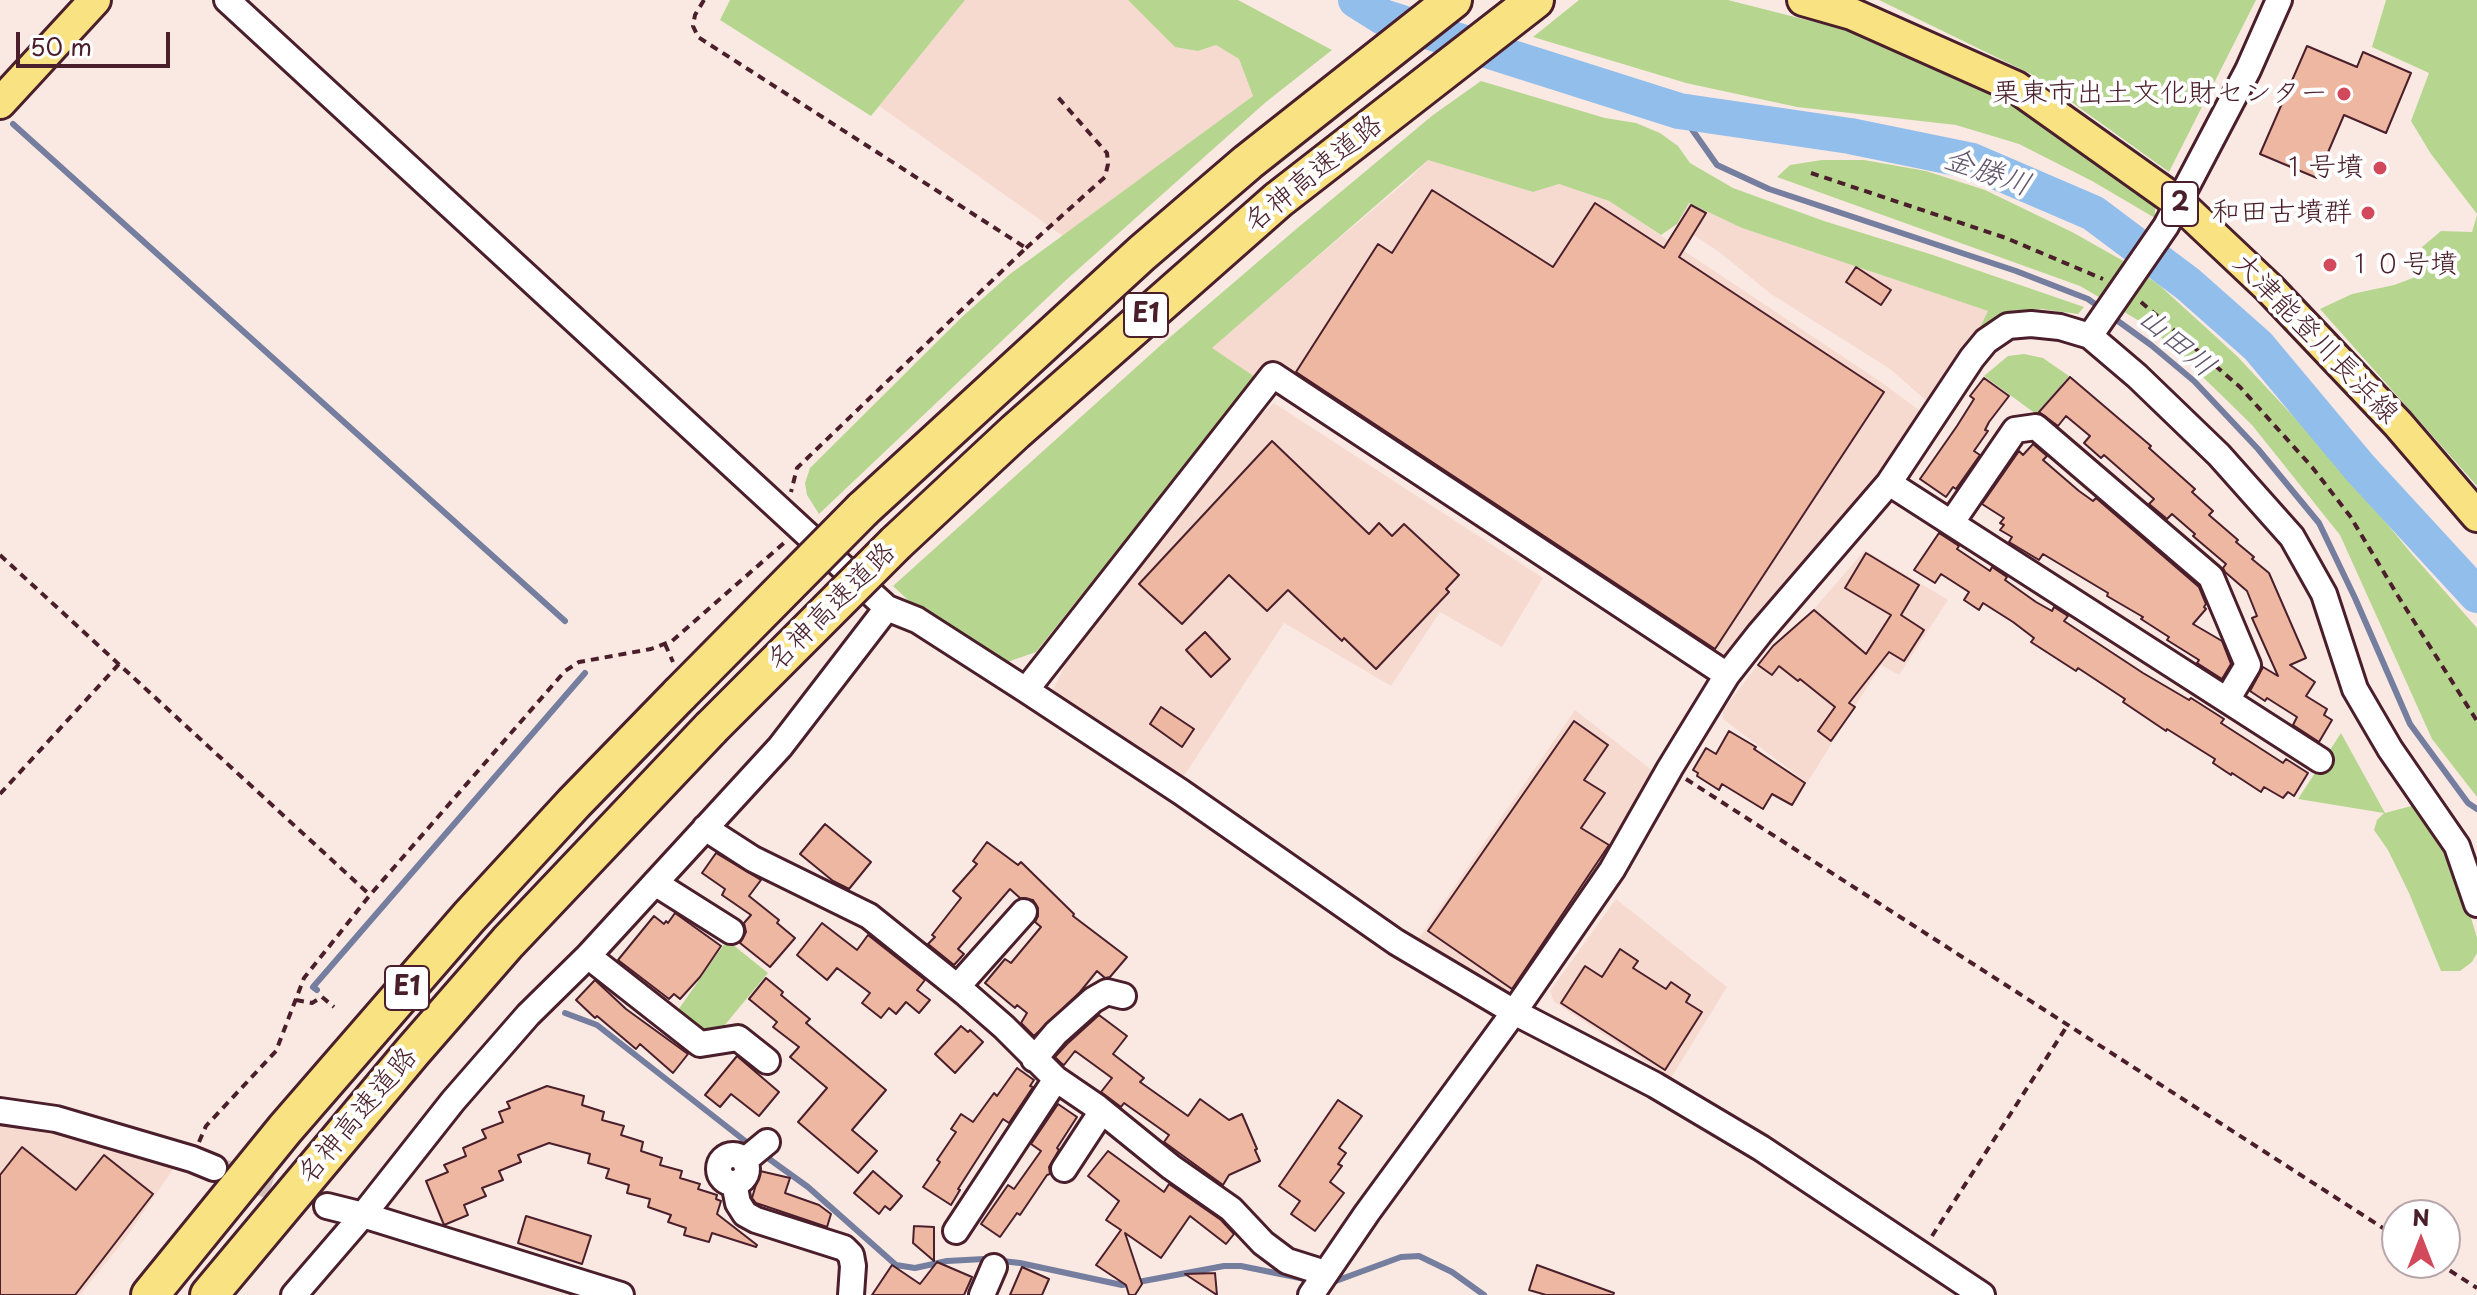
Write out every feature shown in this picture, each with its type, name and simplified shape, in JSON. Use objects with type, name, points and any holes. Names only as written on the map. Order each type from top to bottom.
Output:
[{"type":"highway","name":"名神高速道路","points":[[150,1295],[285,1129],[469,917],[574,803],[863,509],[1142,253],[1248,162],[1453,0]]},
{"type":"highway","name":"名神高速道路","points":[[209,1295],[403,1062],[508,942],[711,728],[896,543],[1015,432],[1278,200],[1535,0]]},
{"type":"main road","points":[[0,103],[95,0]]},
{"type":"main road","name":"大津能登川長浜線","points":[[1803,0],[1852,14],[2016,87],[2269,288],[2398,424],[2477,516]]},
{"type":"street","points":[[227,0],[887,608],[917,620],[1026,690],[1181,792],[1396,942],[1514,1012],[1655,1085],[1761,1148],[1982,1295]]},
{"type":"street","points":[[2093,332],[2172,214],[2248,70],[2279,0]]},
{"type":"street","points":[[1311,1295],[1612,870],[1727,675],[1889,483],[1972,358],[1986,341],[2008,326],[2031,324],[2093,332],[2219,455],[2292,537],[2324,594],[2355,689],[2390,749],[2457,846],[2477,904]]},
{"type":"street","points":[[1026,690],[1273,375],[1727,675]]},
{"type":"street","points":[[1952,522],[2015,430],[2036,427],[2211,577],[2248,665],[2227,700]]},
{"type":"street","points":[[1889,483],[2320,760]]},
{"type":"street","points":[[294,1295],[363,1215],[453,1101],[528,1015],[588,956],[780,747],[887,608]]},
{"type":"street","points":[[705,828],[753,859],[869,916],[958,986],[1056,1079],[1231,1209],[1263,1243],[1287,1261],[1325,1273]]},
{"type":"street","points":[[655,883],[731,931]]},
{"type":"street","points":[[958,986],[1024,912]]},
{"type":"street","points":[[588,956],[700,1044],[738,1038],[767,1061]]},
{"type":"street","points":[[1034,1059],[1056,1033],[1093,1000],[1107,992],[1123,996]]},
{"type":"street","points":[[956,1231],[1056,1079]]},
{"type":"street","points":[[0,1111],[56,1119],[203,1163]]},
{"type":"street","points":[[1064,1169],[1102,1111]]},
{"type":"street","points":[[767,1142],[739,1172],[738,1203],[745,1214],[756,1220],[844,1248],[851,1255],[853,1266],[851,1295]]},
{"type":"street","points":[[327,1206],[621,1295]]},
{"type":"street","points":[[982,1295],[994,1267]]},
{"type":"path","points":[[704,0],[695,15],[693,26],[698,37],[1026,248]]},
{"type":"path","points":[[203,1163],[206,1126],[276,1051],[304,978],[370,895],[565,671],[579,662],[651,649],[672,641],[793,521],[797,468],[1026,248],[1105,177],[1107,153],[1055,94]]},
{"type":"path","points":[[0,555],[370,895]]},
{"type":"path","points":[[0,794],[119,664]]},
{"type":"path","points":[[1670,768],[2381,1227]]},
{"type":"path","points":[[296,1000],[312,1003],[322,997],[334,1007]]},
{"type":"path","points":[[1920,1254],[2067,1026]]},
{"type":"shaded area","points":[[965,0],[1128,0],[1176,47],[1198,51],[1216,45],[1239,59],[1253,96],[1063,236],[879,106]]},
{"type":"shaded area","points":[[1428,160],[1533,192],[1559,184],[1609,201],[1923,413],[1884,470],[1712,677],[1252,379],[1254,377],[1211,348]]},
{"type":"shaded area","points":[[1689,203],[1742,228],[1988,311],[1976,335],[1929,403],[1890,369],[1771,294],[1719,252],[1677,224]]},
{"type":"shaded area","points":[[1274,403],[1543,578],[1502,647],[1440,612],[1391,686],[1284,623],[1182,779],[1052,692],[1065,665],[1239,434]]},
{"type":"shaded area","points":[[1865,550],[1948,600],[1899,675],[1881,665],[1807,783],[1723,719],[1723,710],[1772,646],[1813,610]]},
{"type":"shaded area","points":[[1575,710],[1653,771],[1605,862],[1515,990],[1502,992],[1417,941]]},
{"type":"shaded area","points":[[1616,899],[1727,987],[1671,1078],[1554,1002],[1550,991]]},
{"type":"shaded area","points":[[0,1119],[44,1127],[174,1168],[125,1239],[80,1295],[0,1295]]},
{"type":"green space","points":[[730,0],[965,0],[871,116],[720,20]]},
{"type":"green space","points":[[1128,0],[1238,0],[1332,50],[1266,102],[1065,281],[819,514],[807,495],[805,483],[810,468],[963,316],[1010,274],[1253,96],[1239,59],[1216,45],[1198,51],[1175,47]]},
{"type":"green space","points":[[1579,0],[1728,0],[1846,30],[1944,68],[2019,106],[2104,164],[2155,208],[2155,218],[2019,144],[1956,125],[1797,107],[1686,83],[1533,37]]},
{"type":"green space","points":[[1879,0],[2256,0],[2169,172],[2035,76]]},
{"type":"green space","points":[[2386,0],[2477,0],[2477,214],[2431,154],[2411,121],[2429,73],[2372,47]]},
{"type":"green space","points":[[1481,81],[1605,118],[1636,123],[1660,133],[1678,146],[1690,163],[1733,188],[2084,307],[2078,314],[2041,309],[2009,311],[1976,335],[1988,311],[1742,228],[1689,203],[1677,224],[1661,235],[1609,201],[1559,184],[1533,192],[1428,160],[1212,348],[1255,377],[1036,652],[999,665],[893,586],[1162,344],[1433,115]]},
{"type":"green space","points":[[1822,160],[1864,160],[1926,171],[1985,190],[2072,232],[2127,263],[2158,284],[2237,356],[2336,462],[2477,628],[2477,797],[2432,739],[2340,535],[2252,425],[2167,342],[2136,319],[2080,286],[1777,177],[1790,165]]},
{"type":"green space","points":[[2477,215],[2477,486],[2320,309],[2352,294],[2394,285],[2421,275],[2422,247],[2441,231],[2472,232]]},
{"type":"green space","points":[[2024,354],[2043,358],[2069,376],[2036,414],[1984,376],[2008,356]]},
{"type":"green space","points":[[2341,733],[2385,813],[2415,805],[2451,864],[2462,887],[2477,938],[2477,953],[2472,962],[2460,971],[2441,971],[2409,893],[2388,850],[2374,830],[2377,820],[2384,813],[2298,799]]},
{"type":"green space","points":[[727,940],[768,973],[719,1032],[701,1034],[676,1013]]},
{"type":"building","name":"栗東市出土文化財センター","points":[[2307,46],[2357,67],[2363,52],[2411,73],[2386,133],[2344,115],[2317,178],[2260,154]]},
{"type":"building","points":[[1432,190],[1553,267],[1595,203],[1664,248],[1691,205],[1706,213],[1679,257],[1884,392],[1715,649],[1296,372],[1378,244],[1392,253]]},
{"type":"building","points":[[1856,267],[1891,290],[1881,305],[1846,282]]},
{"type":"building","points":[[2070,377],[2151,446],[2149,448],[2195,489],[2192,492],[2213,511],[2209,515],[2269,573],[2306,658],[2290,665],[2315,682],[2306,696],[2327,709],[2324,715],[2332,720],[2319,742],[2293,725],[2297,717],[2250,691],[2263,667],[2278,676],[2252,618],[2257,616],[2247,591],[2225,572],[2223,568],[2226,564],[2172,514],[2167,519],[2149,504],[2154,499],[2104,455],[2101,458],[2084,443],[2090,436],[2066,416],[2058,426],[2039,412]]},
{"type":"building","points":[[1984,378],[2009,396],[1989,422],[1985,430],[1988,431],[1974,451],[1980,455],[1956,489],[1953,487],[1946,497],[1920,479],[1957,426],[1974,399],[1970,396]]},
{"type":"building","points":[[1272,441],[1369,534],[1379,523],[1392,536],[1404,524],[1459,575],[1446,589],[1449,592],[1376,669],[1288,590],[1267,611],[1229,575],[1182,624],[1139,584]]},
{"type":"building","points":[[2033,444],[2047,456],[2043,460],[2079,491],[2093,501],[2096,498],[2199,587],[2206,609],[2193,624],[2222,641],[2231,664],[2222,679],[2167,640],[2169,637],[2141,619],[2143,617],[2107,596],[2108,593],[2043,554],[2039,560],[2009,542],[2012,537],[2000,530],[2004,518],[1982,504],[2019,451],[2023,455]]},
{"type":"building","points":[[1939,533],[1990,571],[1992,567],[2007,577],[2005,580],[2036,602],[2052,611],[2054,607],[2068,616],[2064,621],[2143,673],[2224,719],[2221,723],[2283,763],[2286,759],[2308,773],[2294,796],[2288,792],[2283,798],[2264,787],[2261,792],[2231,775],[2213,763],[2215,759],[2166,731],[2123,702],[2125,699],[2031,642],[2034,638],[2013,622],[1983,603],[1979,610],[1964,600],[1969,592],[1941,574],[1935,583],[1914,570]]},
{"type":"building","points":[[1866,553],[1919,585],[1901,615],[1924,630],[1904,661],[1889,652],[1849,703],[1855,707],[1831,741],[1818,731],[1835,707],[1779,666],[1772,675],[1758,665],[1773,646],[1814,610],[1866,654],[1891,615],[1845,588]]},
{"type":"building","points":[[1205,632],[1230,659],[1211,677],[1186,650]]},
{"type":"building","points":[[1161,707],[1194,729],[1182,747],[1150,724]]},
{"type":"building","points":[[1574,721],[1608,745],[1584,780],[1605,793],[1581,828],[1609,845],[1512,989],[1428,931]]},
{"type":"building","points":[[1729,731],[1805,783],[1792,805],[1772,794],[1763,809],[1722,784],[1719,790],[1697,776],[1698,773],[1693,770],[1706,748],[1716,754]]},
{"type":"building","points":[[825,824],[871,862],[849,889],[833,881],[800,854]]},
{"type":"building","points":[[987,842],[1018,865],[1021,862],[1073,916],[1127,957],[1110,977],[1105,978],[1097,971],[1080,992],[1034,1036],[1021,1023],[1027,1013],[1017,1005],[1015,1008],[985,983],[1005,959],[1011,963],[1041,927],[1035,922],[1038,908],[1033,900],[1020,898],[1010,889],[958,949],[964,954],[954,965],[928,944],[961,898],[953,891],[977,864],[973,861]]},
{"type":"building","points":[[716,853],[761,880],[749,896],[779,920],[777,923],[795,938],[770,967],[740,943],[746,932],[744,923],[751,915],[722,895],[725,889],[702,873]]},
{"type":"building","points":[[675,913],[721,946],[680,999],[674,994],[669,999],[618,960],[654,916],[664,924]]},
{"type":"building","points":[[822,923],[857,950],[868,935],[925,980],[917,990],[930,1000],[919,1013],[906,1002],[896,1014],[889,1008],[881,1018],[862,1003],[870,993],[837,968],[827,980],[797,955]]},
{"type":"building","points":[[1620,949],[1638,961],[1633,968],[1666,989],[1671,982],[1690,995],[1686,1002],[1702,1012],[1665,1070],[1561,1003],[1585,966],[1602,977]]},
{"type":"building","points":[[766,978],[810,1019],[806,1023],[886,1090],[852,1130],[877,1151],[858,1173],[798,1122],[827,1088],[790,1057],[799,1047],[773,1027],[777,1022],[749,999]]},
{"type":"building","points":[[595,980],[626,1009],[688,1054],[673,1073],[640,1044],[636,1049],[576,1000]]},
{"type":"building","points":[[1099,1015],[1127,1036],[1113,1054],[1144,1078],[1140,1082],[1188,1116],[1200,1099],[1229,1120],[1242,1114],[1260,1161],[1229,1175],[1223,1185],[1164,1142],[1169,1135],[1124,1103],[1121,1107],[1101,1092],[1112,1078],[1075,1051],[1064,1065],[1061,1063],[1055,1057]]},
{"type":"building","points":[[961,1026],[983,1042],[955,1073],[935,1054]]},
{"type":"building","points":[[737,1056],[779,1092],[759,1116],[731,1094],[720,1107],[705,1095]]},
{"type":"building","points":[[1017,1068],[1034,1080],[1030,1086],[1033,1087],[1009,1123],[1003,1119],[951,1205],[923,1187],[956,1132],[951,1129],[961,1114],[973,1122]]},
{"type":"building","points":[[547,1086],[584,1096],[582,1105],[604,1112],[602,1120],[624,1126],[621,1135],[643,1142],[641,1151],[662,1158],[660,1165],[682,1171],[680,1178],[700,1184],[698,1189],[717,1195],[716,1199],[721,1201],[717,1214],[756,1247],[712,1233],[709,1242],[684,1235],[686,1228],[668,1222],[671,1215],[648,1207],[650,1199],[627,1193],[629,1185],[606,1178],[609,1169],[588,1163],[590,1154],[549,1143],[518,1155],[521,1162],[499,1171],[503,1180],[482,1188],[486,1196],[464,1205],[468,1215],[444,1225],[426,1181],[448,1172],[444,1165],[466,1156],[463,1148],[486,1138],[482,1130],[503,1122],[499,1112],[510,1108],[507,1102]]},
{"type":"building","points":[[1338,1100],[1362,1116],[1339,1148],[1346,1153],[1338,1164],[1342,1166],[1330,1182],[1344,1193],[1315,1231],[1291,1214],[1300,1201],[1279,1186]]},
{"type":"building","points":[[1058,1104],[1077,1117],[1057,1148],[1059,1150],[1049,1167],[1050,1174],[1000,1237],[981,1224],[1008,1185],[1014,1189],[1041,1151],[1031,1144]]},
{"type":"building","points":[[22,1147],[76,1190],[104,1155],[153,1194],[75,1295],[0,1295],[0,1175]]},
{"type":"building","points":[[1108,1151],[1164,1192],[1169,1184],[1221,1220],[1234,1234],[1226,1244],[1190,1216],[1161,1258],[1125,1233],[1142,1284],[1135,1295],[1129,1295],[1126,1285],[1096,1265],[1121,1230],[1106,1220],[1119,1201],[1088,1176]]},
{"type":"building","points":[[760,1171],[790,1178],[785,1193],[819,1205],[831,1214],[827,1227],[756,1203],[752,1198]]},
{"type":"building","points":[[873,1171],[902,1196],[890,1210],[885,1206],[879,1214],[854,1193]]},
{"type":"building","points":[[526,1216],[591,1236],[582,1264],[518,1243]]},
{"type":"building","points":[[914,1226],[934,1227],[934,1261],[913,1243]]},
{"type":"building","points":[[937,1262],[972,1277],[964,1295],[872,1295],[892,1265],[920,1284]]},
{"type":"building","points":[[1537,1265],[1614,1293],[1546,1295],[1529,1290]]},
{"type":"building","points":[[1022,1267],[1049,1279],[1042,1295],[1010,1295]]},
{"type":"building","points":[[1215,1273],[1217,1295],[1185,1274]]},
{"type":"waterway","name":"金勝川","points":[[1356,0],[1383,17],[1679,111],[1850,136],[1972,161],[2093,213],[2188,284],[2258,346],[2360,468],[2477,595]]},
{"type":"waterway","name":"山田川","points":[[1679,111],[1717,165],[1769,189],[2016,271],[2088,299],[2102,309]]},
{"type":"waterway","points":[[13,124],[565,621]]},
{"type":"waterway","name":"山田川","points":[[2111,316],[2194,381],[2258,449],[2319,523],[2410,724],[2468,803],[2477,809]]},
{"type":"waterway","points":[[317,990],[313,987],[585,673]]},
{"type":"waterway","points":[[565,1013],[597,1025],[749,1144]]},
{"type":"waterway","points":[[765,1156],[808,1187],[896,1265],[915,1268],[947,1261],[984,1259],[1020,1263],[1122,1285],[1224,1266],[1241,1266],[1305,1279]]},
{"type":"waterway","points":[[1333,1282],[1401,1257],[1419,1256],[1452,1272],[1484,1295]]},
{"type":"tunnel","points":[[214,1168],[327,1206]]},
{"type":"place","name":"栗東市出土文化財センター","points":[[2344,94]]},
{"type":"place","name":"１号墳","points":[[2380,168]]},
{"type":"place","name":"和田古墳群","points":[[2368,213]]},
{"type":"place","name":"１０号墳","points":[[2330,265]]}]
